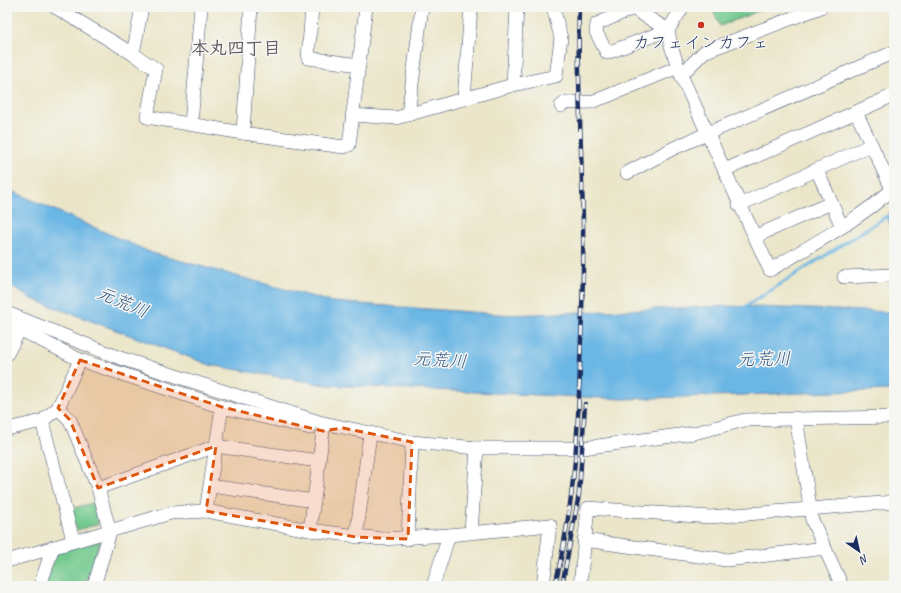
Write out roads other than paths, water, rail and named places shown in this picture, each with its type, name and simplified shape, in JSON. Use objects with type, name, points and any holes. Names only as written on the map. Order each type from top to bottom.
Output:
[{"type":"street","points":[[55,7],[156,69],[147,117],[243,133],[344,147],[349,145],[366,7]]},
{"type":"street","points":[[133,54],[142,7]]},
{"type":"street","points":[[191,124],[201,7]]},
{"type":"street","points":[[243,133],[251,7]]},
{"type":"street","points":[[312,7],[308,58],[359,65]]},
{"type":"street","points":[[408,115],[422,7]]},
{"type":"street","points":[[464,99],[471,7]]},
{"type":"street","points":[[512,85],[517,7]]},
{"type":"street","points":[[352,115],[396,118],[512,85],[556,76],[561,38],[554,11],[555,7]]},
{"type":"street","points":[[683,7],[668,30],[607,53],[596,32],[597,24],[632,8],[668,30],[671,46],[680,71],[709,133],[739,205],[770,270],[870,209],[893,189],[870,145],[856,112]]},
{"type":"street","points":[[560,106],[565,103],[591,102],[680,71],[704,52],[807,10],[821,7]]},
{"type":"street","points":[[627,173],[674,148],[894,52]]},
{"type":"street","points":[[725,170],[894,96]]},
{"type":"street","points":[[739,205],[870,145]]},
{"type":"street","points":[[817,170],[842,227]]},
{"type":"street","points":[[754,237],[831,204]]},
{"type":"street","points":[[844,277],[894,274]]},
{"type":"street","points":[[7,313],[120,358],[319,422],[412,442],[477,448],[584,448],[694,433],[745,420],[894,416]]},
{"type":"street","points":[[7,323],[80,360],[222,407],[324,431],[343,428]]},
{"type":"street","points":[[7,354],[20,329]]},
{"type":"street","points":[[7,429],[42,421],[58,408],[80,360]]},
{"type":"street","points":[[206,511],[222,407]]},
{"type":"street","points":[[58,408],[70,420],[98,488],[110,532],[94,586]]},
{"type":"street","points":[[796,418],[807,478],[812,520],[842,586]]},
{"type":"street","points":[[42,421],[73,540]]},
{"type":"street","points":[[310,530],[318,461],[324,431]]},
{"type":"street","points":[[356,537],[370,434]]},
{"type":"street","points":[[408,539],[412,442]]},
{"type":"street","points":[[98,488],[216,446],[318,461]]},
{"type":"street","points":[[471,532],[477,448]]},
{"type":"street","points":[[211,486],[314,501]]},
{"type":"street","points":[[580,586],[588,508],[710,517],[894,502]]},
{"type":"street","points":[[7,561],[73,540],[110,532],[171,513],[206,511],[310,530],[381,539],[408,539],[550,525],[543,586]]},
{"type":"street","points":[[433,586],[449,535]]},
{"type":"street","points":[[584,540],[727,560],[826,548]]},
{"type":"street","points":[[40,586],[52,547]]},
{"type":"water","name":"元荒川","points":[[7,189],[152,253],[332,302],[512,315],[726,306],[894,312],[894,390],[623,399],[326,385],[210,365],[32,299],[7,284]]},
{"type":"water","points":[[894,208],[894,236],[887,216]]},
{"type":"waterway","points":[[743,308],[887,216],[894,215]]},
{"type":"railway","points":[[555,586],[566,530],[574,475],[579,393],[583,294],[579,7]]},
{"type":"railway","points":[[562,586],[579,494],[585,404]]},
{"type":"place","name":"カフェインカフェ","points":[[701,25]]},
{"type":"district","name":"本丸四丁目","points":[[236,48]]}]
